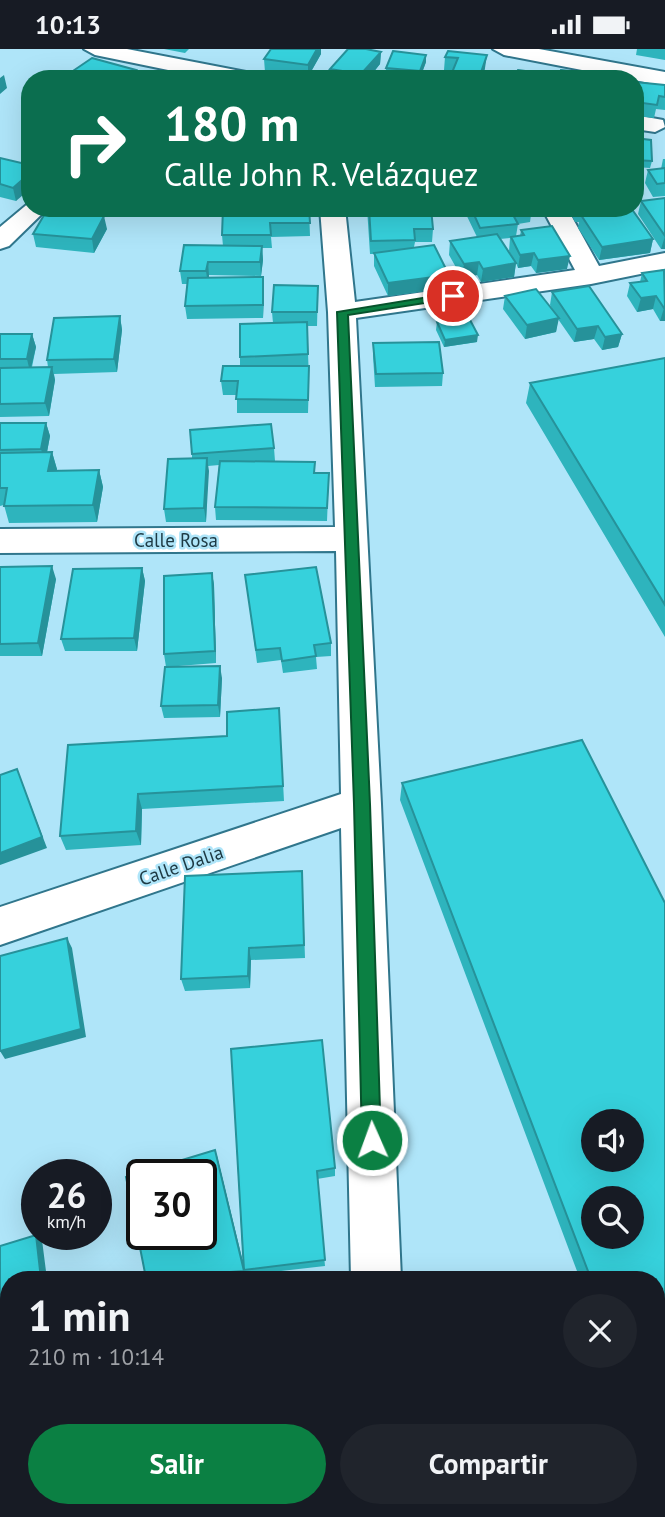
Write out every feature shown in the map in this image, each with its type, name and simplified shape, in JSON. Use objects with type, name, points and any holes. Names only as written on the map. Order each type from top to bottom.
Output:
[{"type":"street","points":[[95,49],[175,70]]},
{"type":"street","points":[[503,49],[594,57],[636,70]]},
{"type":"street","points":[[644,72],[665,79]]},
{"type":"street","points":[[0,241],[26,217]]},
{"type":"street","points":[[333,217],[342,312],[352,539],[376,1271]]},
{"type":"street","points":[[559,217],[591,276]]},
{"type":"street","points":[[342,312],[591,276],[665,261]]},
{"type":"street","name":"Calle Rosa","points":[[0,541],[352,539]]},
{"type":"street","name":"Calle Dalia","points":[[0,926],[362,804]]},
{"type":"building","points":[[271,49],[317,49],[308,65],[264,59]]},
{"type":"building","points":[[348,49],[381,52],[365,70],[330,69]]},
{"type":"building","points":[[393,51],[426,55],[420,70],[386,68]]},
{"type":"building","points":[[448,51],[487,55],[482,70],[453,70],[458,58],[445,57]]},
{"type":"building","points":[[92,58],[136,70],[74,70]]},
{"type":"building","points":[[644,83],[665,85],[665,97],[659,96],[657,105],[644,103]]},
{"type":"building","points":[[644,139],[651,140],[652,161],[644,161]]},
{"type":"building","points":[[0,158],[21,163],[21,181],[13,188],[0,184]]},
{"type":"building","points":[[665,168],[665,183],[657,184],[648,170]]},
{"type":"building","points":[[665,198],[665,236],[644,205],[644,201]]},
{"type":"building","points":[[43,217],[103,217],[92,239],[33,234]]},
{"type":"building","points":[[223,217],[310,217],[310,223],[270,223],[271,235],[222,235]]},
{"type":"building","points":[[370,217],[432,217],[433,229],[414,229],[415,240],[371,241]]},
{"type":"building","points":[[475,217],[514,217],[518,224],[480,228]]},
{"type":"building","points":[[582,217],[637,217],[653,239],[602,247]]},
{"type":"building","points":[[552,226],[570,256],[538,260],[534,253],[520,255],[511,237],[524,235],[521,230]]},
{"type":"building","points":[[497,234],[516,263],[483,269],[479,262],[464,264],[450,241]]},
{"type":"building","points":[[184,245],[262,246],[260,262],[208,262],[206,271],[180,271]]},
{"type":"building","points":[[434,245],[449,275],[388,283],[374,253]]},
{"type":"building","points":[[664,270],[665,308],[656,296],[641,298],[630,283],[647,281],[642,273]]},
{"type":"building","points":[[263,277],[263,305],[185,306],[188,278]]},
{"type":"building","points":[[274,285],[318,286],[317,312],[272,312]]},
{"type":"building","points":[[589,286],[622,334],[605,337],[598,326],[577,329],[552,292]]},
{"type":"building","points":[[536,289],[559,318],[527,325],[505,296]]},
{"type":"building","points":[[120,316],[114,359],[47,360],[54,318]]},
{"type":"building","points":[[469,318],[478,335],[445,340],[437,322]]},
{"type":"building","points":[[307,322],[308,354],[240,357],[240,324]]},
{"type":"building","points":[[0,334],[32,334],[27,359],[0,359]]},
{"type":"building","points":[[439,342],[443,373],[376,374],[373,343]]},
{"type":"building","points":[[665,358],[665,605],[530,383]]},
{"type":"building","points":[[223,366],[309,366],[308,400],[236,399],[238,381],[221,381]]},
{"type":"building","points":[[52,367],[45,403],[0,404],[0,368]]},
{"type":"building","points":[[0,423],[46,423],[41,449],[0,450]]},
{"type":"building","points":[[271,424],[274,448],[192,454],[190,430]]},
{"type":"building","points":[[52,452],[48,471],[99,470],[93,505],[4,506],[7,488],[0,488],[0,453]]},
{"type":"building","points":[[207,458],[204,508],[164,509],[168,459]]},
{"type":"building","points":[[220,461],[315,462],[314,473],[329,473],[327,508],[215,507]]},
{"type":"building","points":[[52,566],[38,643],[0,644],[0,567]]},
{"type":"building","points":[[316,567],[331,643],[314,645],[316,656],[282,661],[280,648],[256,650],[245,575]]},
{"type":"building","points":[[142,568],[134,638],[61,639],[73,569]]},
{"type":"building","points":[[212,573],[215,651],[164,654],[164,576]]},
{"type":"building","points":[[220,666],[218,705],[161,706],[165,667]]},
{"type":"building","points":[[279,708],[283,786],[138,794],[136,831],[60,836],[68,745],[227,736],[227,712]]},
{"type":"building","points":[[582,740],[665,903],[665,1271],[588,1271],[402,783]]},
{"type":"building","points":[[17,769],[42,837],[0,853],[0,775]]},
{"type":"building","points":[[302,871],[304,945],[249,948],[248,976],[181,979],[185,876]]},
{"type":"building","points":[[67,938],[81,1029],[0,1051],[0,956]]},
{"type":"building","points":[[322,1040],[335,1168],[317,1171],[325,1260],[244,1270],[231,1049]]},
{"type":"building","points":[[215,1150],[244,1271],[145,1271],[140,1250],[217,1250],[217,1159],[185,1159]]},
{"type":"building","points":[[21,1240],[21,1250],[38,1250],[40,1271],[0,1271],[0,1246]]},
{"type":"route","points":[[372,1140],[362,804],[342,312],[453,296]]}]
